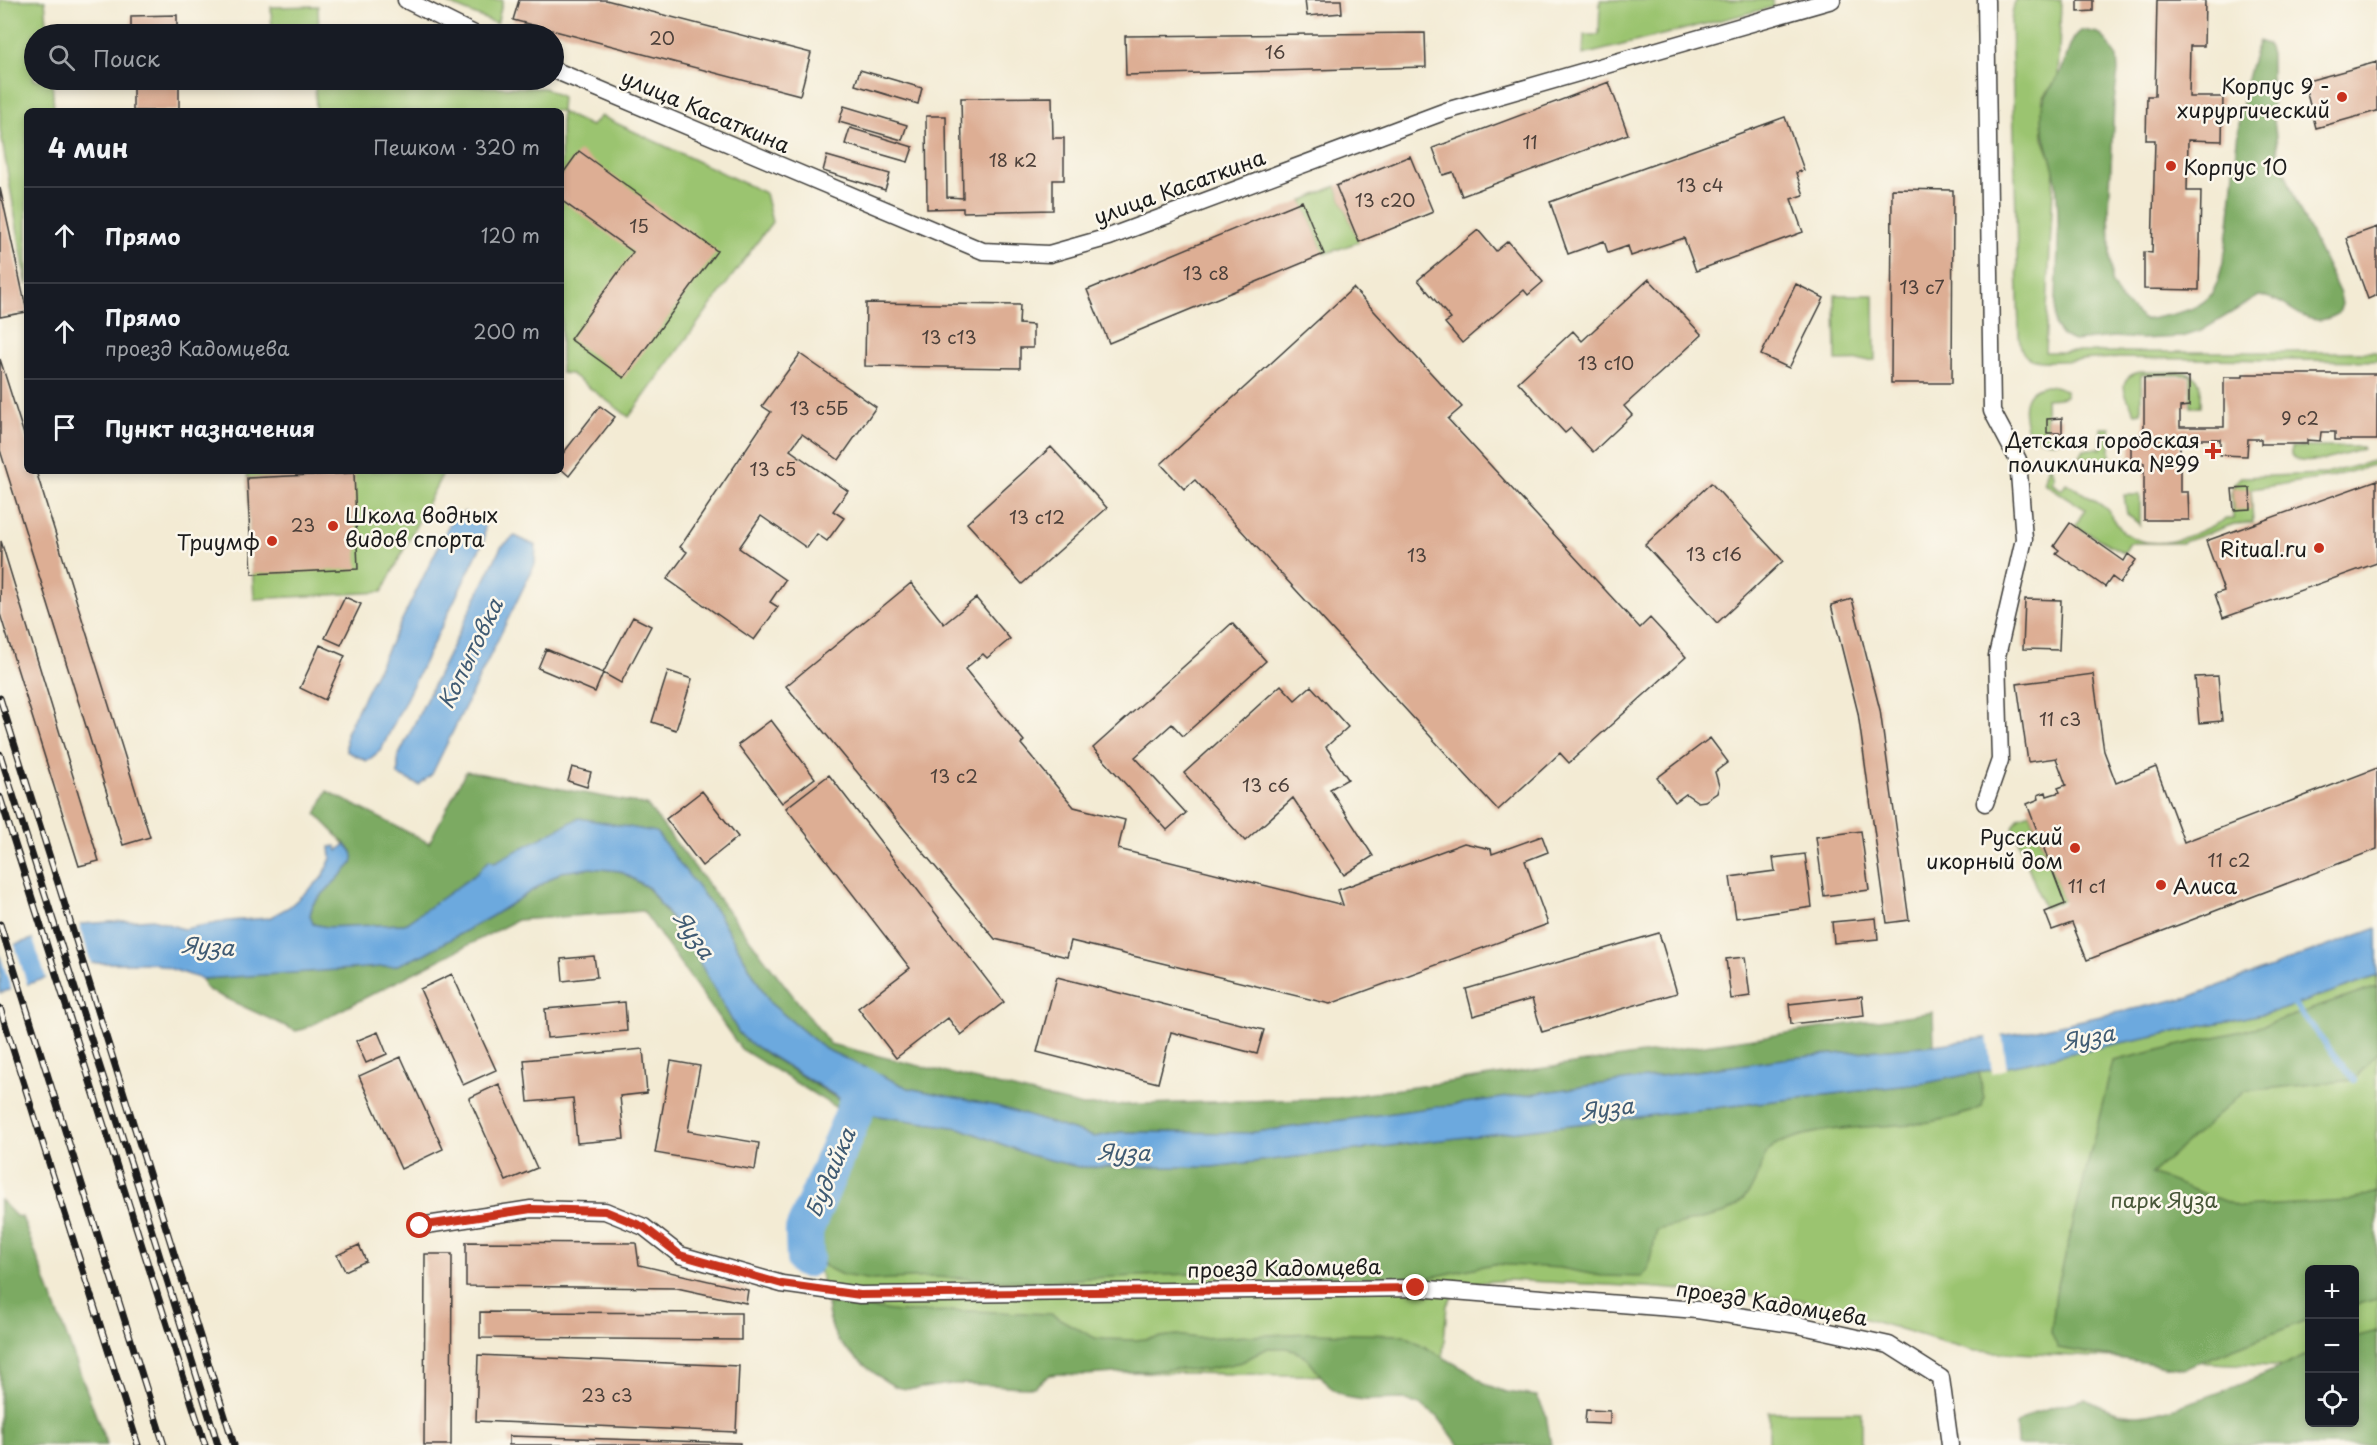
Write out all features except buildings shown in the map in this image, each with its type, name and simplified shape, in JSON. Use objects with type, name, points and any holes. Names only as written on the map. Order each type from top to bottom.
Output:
[{"type":"street","points":[[406,0],[454,24]]},
{"type":"street","name":"улица Касаткина","points":[[564,74],[983,251],[1049,254],[1109,237],[1446,111],[1832,0]]},
{"type":"street","points":[[1985,803],[2000,760],[1997,656],[2024,539],[2018,460],[1992,411],[1986,0]]},
{"type":"street","name":"проезд Кадомцева","points":[[420,1226],[531,1209],[605,1211],[644,1227],[680,1255],[795,1286],[860,1295],[1416,1288],[1697,1310],[1798,1325],[1889,1345],[1941,1378],[1950,1445]]},
{"type":"green space","points":[[0,0],[45,0],[47,24],[24,24],[24,90],[53,90],[54,108],[24,108],[24,268],[0,129]]},
{"type":"green space","points":[[449,0],[503,0],[497,24],[449,4]]},
{"type":"green space","points":[[1600,0],[1773,0],[1773,7],[1583,55],[1584,35],[1599,35]]},
{"type":"green space","points":[[2015,0],[2061,0],[2058,78],[2043,98],[2042,108],[2043,138],[2054,167],[2045,352],[2377,352],[2377,361],[2116,358],[2052,361],[2034,360],[2026,356],[2021,347],[2019,335],[2011,20]]},
{"type":"green space","points":[[318,6],[319,24],[272,24],[271,7]]},
{"type":"green space","points":[[2083,30],[2098,33],[2106,40],[2117,57],[2109,210],[2111,282],[2121,300],[2144,320],[2194,307],[2208,298],[2215,286],[2225,249],[2244,94],[2259,41],[2268,45],[2271,54],[2271,94],[2278,154],[2300,211],[2340,294],[2342,304],[2339,313],[2327,319],[2316,320],[2307,318],[2270,298],[2259,296],[2201,331],[2182,337],[2142,339],[2113,337],[2074,341],[2062,336],[2055,326],[2058,238],[2056,184],[2043,129],[2042,109],[2047,95],[2058,78],[2071,43]]},
{"type":"green space","points":[[315,90],[548,90],[562,97],[561,108],[316,108]]},
{"type":"green space","points":[[564,113],[591,126],[601,116],[765,193],[772,222],[629,417],[571,374],[564,373]]},
{"type":"green space","points":[[1336,186],[1359,242],[1324,254],[1302,201]]},
{"type":"green space","points":[[1835,295],[1874,295],[1875,360],[1836,361]]},
{"type":"green space","points":[[2140,372],[2186,372],[2192,375],[2199,381],[2201,407],[2191,407],[2191,375],[2141,375],[2141,412],[2135,413],[2126,395],[2124,384],[2132,375]]},
{"type":"green space","points":[[2042,386],[2054,386],[2066,390],[2066,396],[2046,399],[2047,433],[2063,433],[2061,440],[2043,440],[2028,431],[2025,404],[2030,393]]},
{"type":"green space","points":[[2101,428],[2110,428],[2110,465],[2102,465],[2101,459],[2085,459],[2080,456],[2084,449],[2101,449]]},
{"type":"green space","points":[[2291,447],[2362,447],[2363,449],[2326,460],[2305,462],[2291,456]]},
{"type":"green space","points":[[2377,460],[2377,464],[2332,477],[2251,489],[2253,523],[2234,524],[2181,543],[2130,543],[2124,553],[2075,526],[2085,509],[2044,483],[2050,462],[2054,478],[2051,482],[2062,489],[2066,483],[2096,501],[2108,511],[2119,528],[2137,540],[2163,542],[2190,536],[2226,519],[2233,519],[2232,490],[2242,477],[2325,474]]},
{"type":"green space","name":"Школа водных видов спорта","points":[[247,474],[442,474],[382,592],[254,599]]},
{"type":"green space","points":[[2124,495],[2140,495],[2140,525],[2127,514]]},
{"type":"green space","points":[[466,771],[647,805],[830,1044],[1083,1106],[1338,1098],[1933,1012],[1934,1045],[1791,1058],[1249,1133],[1121,1132],[1094,1137],[1000,1107],[908,1088],[825,1049],[770,1003],[718,914],[655,832],[495,862],[489,860],[476,874],[405,924],[327,927],[313,924],[310,915],[313,904],[352,864],[352,851],[316,814],[327,791],[429,843]]},
{"type":"green space","points":[[2030,813],[2064,900],[2044,908],[2013,827],[2019,817]]},
{"type":"green space","points":[[591,868],[620,871],[648,888],[690,945],[739,1033],[757,1048],[841,1101],[835,1107],[741,1049],[643,911],[517,920],[304,1029],[296,1031],[210,991],[205,987],[202,979],[395,966],[424,954],[492,916],[561,872]]},
{"type":"green space","name":"парк Яуза","points":[[2377,976],[2377,1371],[2359,1370],[2359,1265],[2305,1265],[2305,1368],[1975,1351],[1797,1299],[1645,1287],[1508,1280],[1460,1284],[1447,1305],[1441,1378],[876,1367],[828,1307],[811,1233],[865,1114],[921,1121],[1926,1083],[2281,1010]]},
{"type":"green space","points":[[2377,987],[2377,1053],[2354,1080],[2245,1091],[2151,1174],[2240,1207],[2348,1201],[2377,1192],[2377,1299],[2359,1304],[2359,1265],[2305,1265],[2305,1321],[2183,1369],[2058,1348],[2051,1333],[2056,1293],[2113,1061],[2262,1026]]},
{"type":"green space","points":[[1979,1072],[1984,1098],[1982,1107],[1958,1116],[1907,1124],[1830,1130],[1804,1135],[1774,1146],[1765,1155],[1752,1188],[1726,1213],[1657,1230],[1648,1269],[1642,1277],[1601,1276],[1560,1268],[1493,1264],[1418,1280],[1316,1283],[1264,1277],[1193,1274],[1048,1282],[933,1277],[872,1280],[842,1275],[824,1266],[821,1248],[820,1232],[826,1204],[857,1145],[865,1114],[960,1128],[1030,1155],[1079,1167],[1211,1167],[1926,1083]]},
{"type":"green space","points":[[0,1200],[16,1216],[22,1217],[107,1445],[0,1445]]},
{"type":"green space","points":[[838,1304],[899,1312],[971,1311],[1051,1314],[1095,1338],[1105,1339],[1136,1340],[1177,1335],[1198,1338],[1310,1333],[1404,1335],[1471,1373],[1487,1385],[1506,1392],[1537,1396],[1546,1415],[1551,1445],[1459,1445],[1438,1417],[1422,1406],[1403,1399],[1364,1400],[1345,1397],[1329,1386],[1305,1356],[1287,1348],[1268,1348],[1242,1362],[1204,1370],[1174,1369],[1086,1375],[1059,1374],[1050,1375],[1034,1387],[948,1384],[914,1389],[900,1388],[867,1367],[838,1340],[832,1328],[827,1305]]},
{"type":"green space","points":[[2377,1331],[2377,1445],[2017,1445],[2016,1425],[2023,1419],[2049,1408],[2086,1399],[2124,1414],[2152,1413],[2226,1390],[2305,1356],[2305,1427],[2359,1427],[2359,1336]]},
{"type":"green space","points":[[1769,1412],[1861,1412],[1861,1445],[1769,1445]]},
{"type":"water","points":[[464,512],[485,522],[484,540],[381,750],[367,761],[346,751],[346,733],[450,523]]},
{"type":"water","name":"Копытовка","points":[[515,536],[536,546],[535,564],[432,774],[419,785],[398,775],[398,757],[501,547]]},
{"type":"water","name":"Яуза","points":[[579,818],[656,832],[718,914],[770,1003],[825,1049],[908,1088],[1000,1107],[1094,1137],[1121,1132],[1249,1133],[1791,1058],[1934,1045],[2027,1032],[2189,997],[2377,928],[2377,976],[2281,1010],[1926,1083],[1211,1167],[1079,1167],[1030,1155],[960,1128],[865,1114],[748,1042],[739,1033],[690,945],[649,888],[620,871],[591,868],[561,872],[492,916],[424,954],[395,966],[202,979],[153,963],[93,963],[0,993],[0,949],[81,924],[153,919],[183,929],[228,921],[269,918],[289,907],[323,877],[331,858],[330,847],[336,846],[338,851],[345,844],[352,853],[352,864],[313,904],[310,915],[313,924],[327,927],[405,924],[476,874],[489,860],[495,862]]},
{"type":"pier","points":[[79,922],[92,967],[47,981],[32,936]]},
{"type":"pier","points":[[14,942],[28,987],[12,992],[0,954],[0,946]]},
{"type":"pier","points":[[2002,1033],[2007,1069],[1992,1073],[1987,1035]]},
{"type":"waterway","points":[[2289,998],[2354,1080]]},
{"type":"waterway","name":"Будайка","points":[[805,1259],[804,1231],[865,1087]]},
{"type":"railway","points":[[0,698],[234,1445]]},
{"type":"railway","points":[[0,754],[218,1445]]},
{"type":"railway","points":[[0,797],[205,1445]]},
{"type":"railway","points":[[0,924],[164,1445]]},
{"type":"railway","points":[[0,1008],[138,1445]]},
{"type":"place","name":"Корпус 9 - хирургический","points":[[2342,97]]},
{"type":"place","name":"Корпус 10","points":[[2171,166]]},
{"type":"place","name":"Детская городская поликлиника №99","points":[[2213,451]]},
{"type":"place","name":"Школа водных видов спорта","points":[[333,526]]},
{"type":"place","name":"Триумф","points":[[272,541]]},
{"type":"place","name":"Ritual.ru","points":[[2319,548]]},
{"type":"place","name":"Русский икорный дом","points":[[2075,848]]},
{"type":"place","name":"Алиса","points":[[2161,885]]},
{"type":"route","points":[[420,1226],[531,1209],[605,1211],[644,1227],[680,1255],[782,1284],[860,1295],[1416,1288]]}]
